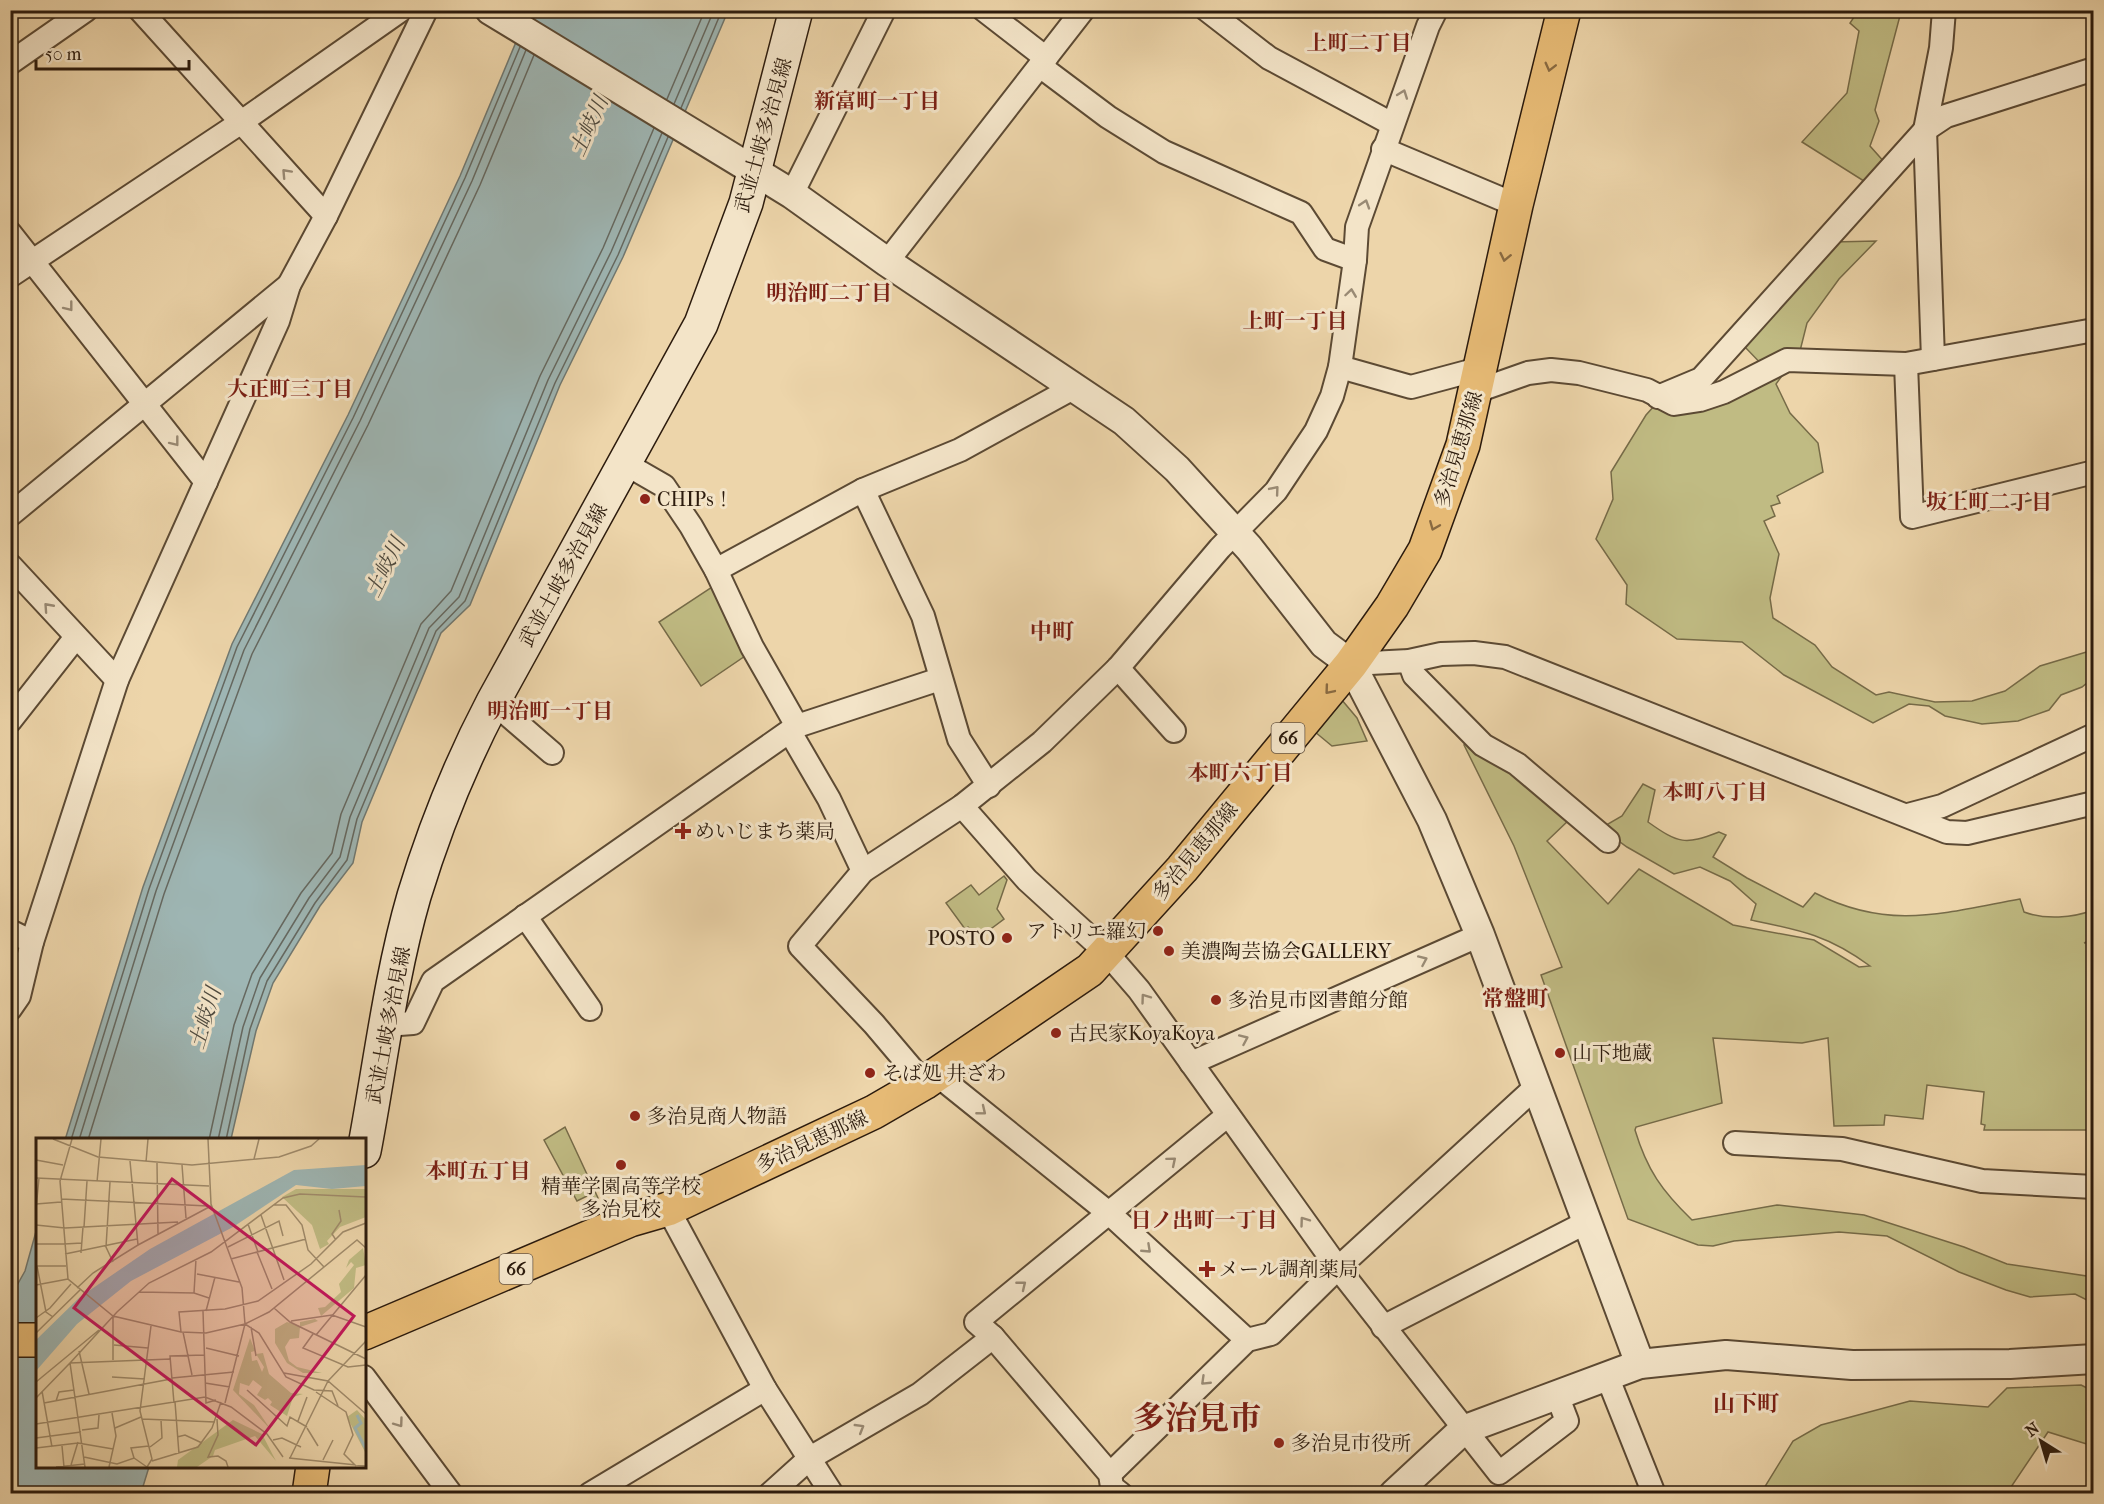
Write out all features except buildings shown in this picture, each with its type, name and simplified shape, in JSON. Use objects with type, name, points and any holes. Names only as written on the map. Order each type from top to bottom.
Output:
[{"type":"main road","name":"武並土岐多治見線","points":[[366,1140],[386,1025],[414,896],[471,744],[701,324],[746,203],[745,166],[777,90],[796,10]]},
{"type":"main road","name":"多治見恵那線","points":[[366,1332],[630,1220],[668,1209],[874,1112],[930,1078],[1090,970],[1107,952],[1182,869],[1350,664],[1392,606],[1425,550],[1453,477],[1479,379],[1516,205],[1564,10]]},
{"type":"main road","points":[[10,1340],[36,1340]]},
{"type":"main road","points":[[309,1494],[314,1468]]},
{"type":"street","points":[[10,63],[86,10]]},
{"type":"street","points":[[140,10],[326,216]]},
{"type":"street","points":[[10,276],[240,123],[401,10]]},
{"type":"street","points":[[10,1009],[19,996],[32,942],[117,680],[278,321],[289,285],[326,216],[426,10]]},
{"type":"street","points":[[490,10],[792,194],[887,262],[1124,421],[1177,469],[1249,548],[1324,644],[1350,664],[1432,820],[1480,935],[1640,1364]]},
{"type":"street","points":[[792,194],[884,10]]},
{"type":"street","points":[[984,10],[1108,117],[1164,153],[1301,213],[1325,249],[1355,260]]},
{"type":"street","points":[[887,262],[1083,10]]},
{"type":"street","points":[[1207,10],[1269,58],[1392,124]]},
{"type":"street","points":[[1247,1340],[1110,1214],[930,1078],[874,1024],[800,946],[863,871],[989,786],[1042,742],[1118,668],[1234,532],[1275,491],[1316,431],[1332,396],[1340,367],[1355,260],[1357,227],[1392,124],[1436,10]]},
{"type":"street","points":[[1933,359],[1925,130],[1941,48],[1944,10]]},
{"type":"street","points":[[1658,396],[1701,379],[1925,130],[1946,116],[2094,69]]},
{"type":"street","points":[[1383,149],[1516,205]]},
{"type":"street","points":[[10,233],[206,482]]},
{"type":"street","points":[[10,515],[144,402],[289,285]]},
{"type":"street","points":[[1340,367],[1411,387],[1551,370],[1579,373],[1647,390],[1674,404],[1700,400],[1724,392],[1787,360],[1906,364],[2094,330]]},
{"type":"street","points":[[1906,364],[1912,517],[2094,472]]},
{"type":"street","points":[[716,570],[863,489],[960,450],[1073,388]]},
{"type":"street","points":[[624,464],[664,486],[716,570],[863,871]]},
{"type":"street","points":[[863,489],[923,616],[959,739],[989,786]]},
{"type":"street","points":[[10,565],[117,680]]},
{"type":"street","points":[[10,721],[76,637]]},
{"type":"street","points":[[1350,664],[1409,661],[1441,654],[1474,653],[1504,657],[1947,832],[1967,833],[2094,803]]},
{"type":"street","points":[[1409,661],[1414,675],[1483,745],[1517,764],[1608,841]]},
{"type":"street","points":[[1118,668],[1174,731]]},
{"type":"street","points":[[386,1025],[414,1023],[433,981],[793,729],[940,679]]},
{"type":"street","points":[[493,702],[552,753]]},
{"type":"street","points":[[1908,815],[1941,806],[2094,735]]},
{"type":"street","points":[[962,806],[1027,880],[1107,952],[1139,990],[1338,1268],[1499,1473],[1567,1422],[1557,1395]]},
{"type":"street","points":[[525,915],[590,1009]]},
{"type":"street","points":[[10,931],[32,942]]},
{"type":"street","points":[[1191,1063],[1480,935]]},
{"type":"street","points":[[1228,1114],[1110,1214],[976,1322],[993,1338],[1112,1487],[1247,1340],[1270,1334],[1338,1268],[1538,1086]]},
{"type":"street","points":[[1735,1143],[1842,1149],[1982,1181],[2094,1187]]},
{"type":"street","points":[[668,1209],[765,1389],[832,1494]]},
{"type":"street","points":[[1383,1327],[1587,1222]]},
{"type":"street","points":[[770,1494],[810,1458],[920,1395],[993,1338]]},
{"type":"street","points":[[1394,1494],[1463,1430],[1640,1364],[1726,1355],[1863,1365],[2010,1364],[2094,1359]]},
{"type":"street","points":[[1607,1376],[1654,1494]]},
{"type":"street","points":[[366,1380],[451,1494]]},
{"type":"street","points":[[590,1494],[765,1389]]},
{"type":"shaded area","points":[[1896,10],[1901,12],[1875,110],[1879,121],[1870,146],[1886,164],[1867,183],[1802,142],[1847,93],[1859,31],[1850,23],[1858,11]]},
{"type":"shaded area","points":[[1876,241],[1839,279],[1807,323],[1800,351],[1776,384],[1790,413],[1818,443],[1823,472],[1777,496],[1780,503],[1771,506],[1775,516],[1764,521],[1779,554],[1770,598],[1773,618],[1815,645],[1832,667],[1876,695],[1889,692],[1935,702],[1972,701],[2005,691],[2040,666],[2093,650],[2093,678],[2082,687],[2061,695],[2049,710],[2018,721],[1982,724],[1945,716],[1929,706],[1909,704],[1873,723],[1784,675],[1742,642],[1677,639],[1626,604],[1627,585],[1596,539],[1613,499],[1611,472],[1646,415],[1656,404],[1770,373],[1744,346],[1833,242]]},
{"type":"shaded area","points":[[715,585],[748,654],[701,686],[659,622]]},
{"type":"shaded area","points":[[1336,693],[1357,718],[1367,741],[1332,746],[1309,727]]},
{"type":"shaded area","points":[[1468,741],[1572,817],[1547,841],[1608,904],[1639,869],[1733,925],[1814,940],[1859,967],[1870,966],[1827,940],[1751,920],[1756,904],[1730,881],[1700,867],[1674,874],[1627,847],[1601,828],[1622,816],[1643,784],[1655,790],[1648,822],[1667,835],[1682,840],[1698,839],[1719,832],[1726,835],[1713,857],[1747,878],[1803,907],[1815,893],[1842,905],[1892,915],[1917,916],[1941,913],[2020,899],[2024,912],[2032,915],[2068,916],[2093,910],[2093,939],[2084,943],[2093,942],[2093,1130],[1984,1130],[1985,1125],[1981,1124],[1984,1092],[1927,1085],[1923,1119],[1885,1115],[1884,1125],[1834,1126],[1828,1038],[1802,1043],[1713,1038],[1722,1103],[1636,1127],[1635,1130],[1650,1168],[1672,1199],[1692,1220],[1777,1205],[1864,1215],[1964,1247],[2007,1264],[2093,1277],[2093,1303],[2075,1294],[2030,1297],[2006,1290],[1959,1272],[1887,1236],[1839,1232],[1734,1241],[1713,1246],[1698,1245],[1628,1219],[1541,975],[1562,967],[1514,846],[1464,745]]},
{"type":"shaded area","points":[[1004,876],[1007,880],[997,909],[1004,919],[980,937],[975,930],[971,932],[968,927],[965,929],[946,903],[971,885],[979,895]]},
{"type":"shaded area","points":[[565,1127],[598,1198],[595,1200],[591,1194],[577,1201],[544,1140]]},
{"type":"shaded area","points":[[2081,1385],[2093,1391],[2093,1446],[2048,1432],[2007,1493],[1761,1493],[1793,1441],[1821,1425],[1910,1401],[1988,1407],[2007,1388]]},
{"type":"water","name":"土岐川","points":[[529,11],[728,11],[623,257],[560,385],[470,605],[441,633],[362,822],[353,863],[320,906],[273,983],[256,1031],[231,1138],[66,1138],[143,887],[232,644],[348,415],[460,176]]},
{"type":"water","points":[[36,1232],[36,1468],[149,1468],[141,1493],[11,1494],[11,1296],[25,1271]]},
{"type":"place","name":"CHIPs！","points":[[645,499]]},
{"type":"place","name":"めいじまち薬局","points":[[683,831]]},
{"type":"place","name":"アトリエ羅幻","points":[[1158,931]]},
{"type":"place","name":"POSTO","points":[[1007,938]]},
{"type":"place","name":"美濃陶芸協会GALLERY","points":[[1169,951]]},
{"type":"place","name":"多治見市図書館分館","points":[[1216,1000]]},
{"type":"place","name":"古民家KoyaKoya","points":[[1056,1033]]},
{"type":"place","name":"山下地蔵","points":[[1560,1053]]},
{"type":"place","name":"そば処 井ざわ","points":[[870,1073]]},
{"type":"place","name":"多治見商人物語","points":[[635,1116]]},
{"type":"place","name":"精華学園高等学校 多治見校","points":[[621,1165]]},
{"type":"place","name":"メール調剤薬局","points":[[1207,1269]]},
{"type":"place","name":"多治見市役所","points":[[1279,1443]]},
{"type":"district","name":"上町二丁目","points":[[1359,43]]},
{"type":"district","name":"新富町一丁目","points":[[877,101]]},
{"type":"district","name":"明治町二丁目","points":[[829,293]]},
{"type":"district","name":"上町一丁目","points":[[1295,321]]},
{"type":"district","name":"大正町三丁目","points":[[290,389]]},
{"type":"district","name":"坂上町二丁目","points":[[1989,502]]},
{"type":"district","name":"中町","points":[[1052,631]]},
{"type":"district","name":"明治町一丁目","points":[[550,711]]},
{"type":"district","name":"本町六丁目","points":[[1240,773]]},
{"type":"district","name":"本町八丁目","points":[[1715,792]]},
{"type":"district","name":"常盤町","points":[[1515,998]]},
{"type":"district","name":"本町五丁目","points":[[478,1171]]},
{"type":"district","name":"日ノ出町一丁目","points":[[1204,1220]]},
{"type":"district","name":"山下町","points":[[1746,1403]]},
{"type":"district","name":"多治見市","points":[[1197,1418]]}]
